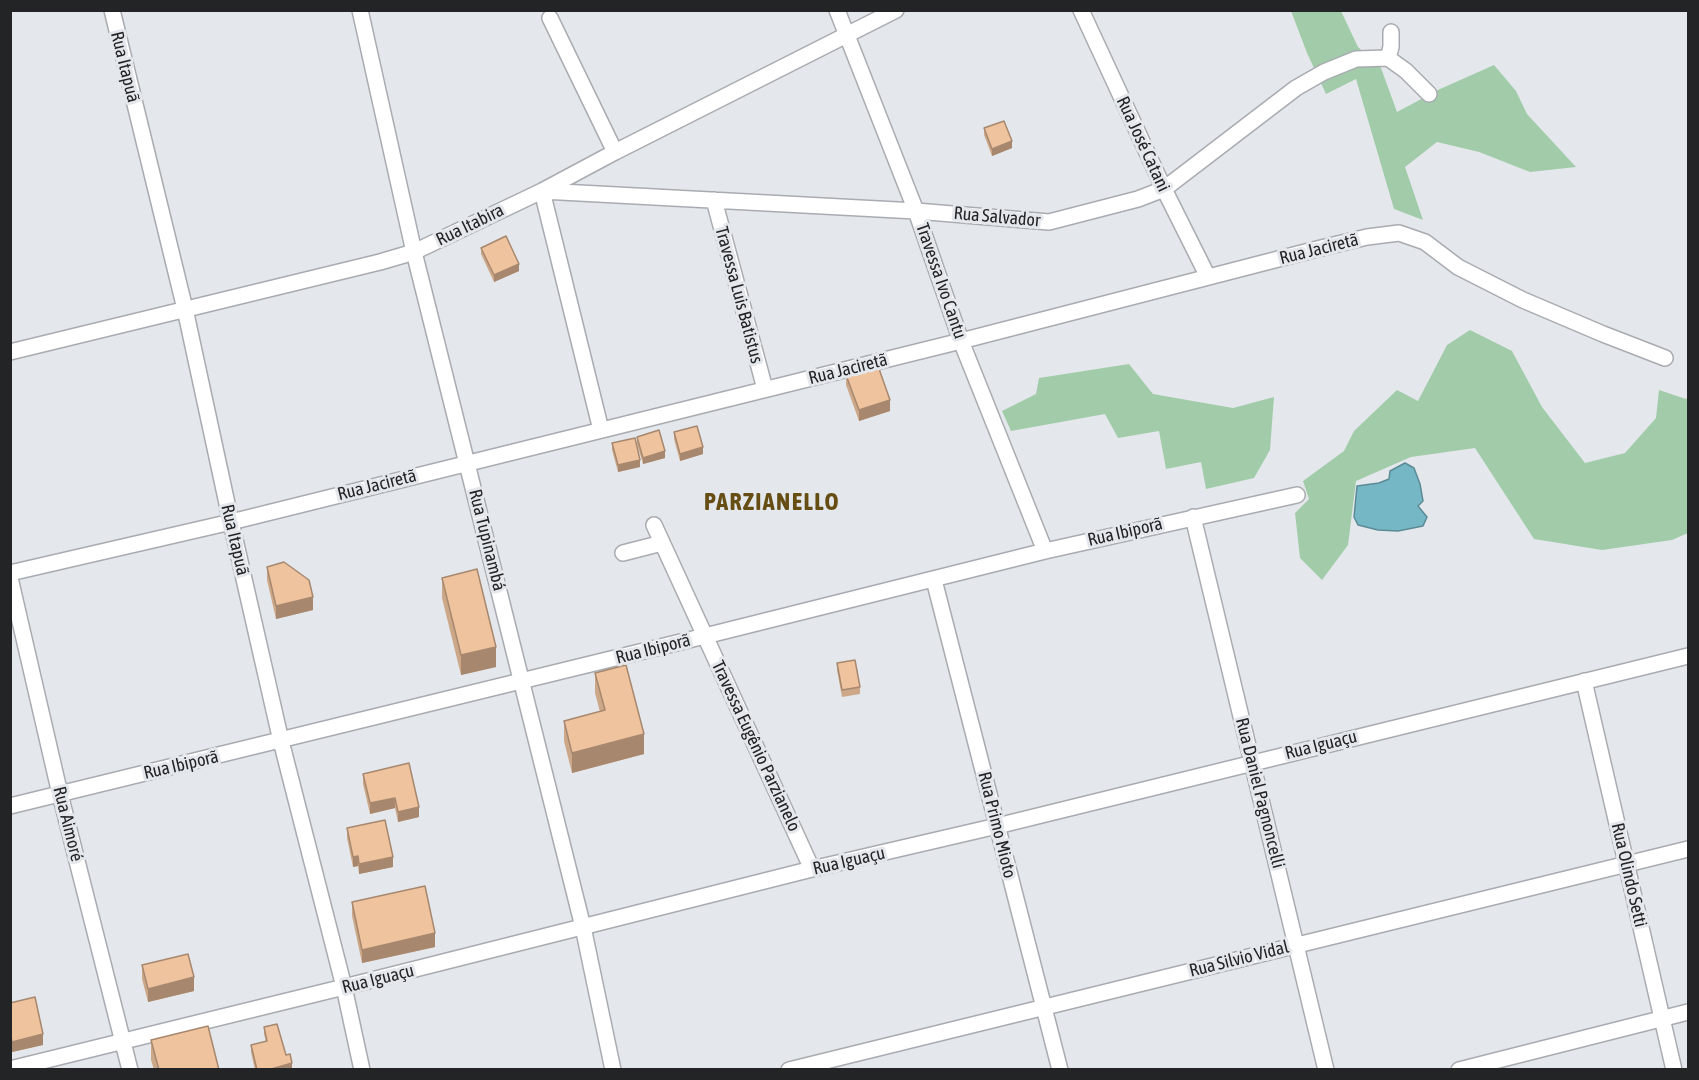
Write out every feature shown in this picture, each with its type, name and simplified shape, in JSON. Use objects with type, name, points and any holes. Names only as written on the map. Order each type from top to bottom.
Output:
[{"type":"street","name":"Rua Itapuã","points":[[112,10],[184,309],[281,741],[344,987],[362,1070]]},
{"type":"street","name":"Rua Tupinambá","points":[[360,10],[414,252],[583,927],[613,1070]]},
{"type":"street","name":"Travessa Ivo Cantu","points":[[837,10],[916,211],[962,341],[1045,550]]},
{"type":"street","name":"Rua Itabira","points":[[10,352],[414,252],[542,191],[896,10]]},
{"type":"street","name":"Rua José Catani","points":[[1081,10],[1164,189],[1208,277]]},
{"type":"street","points":[[550,18],[615,152]]},
{"type":"street","points":[[1391,32],[1388,58],[1406,71],[1429,94]]},
{"type":"street","name":"Rua Salvador","points":[[542,191],[916,211],[1049,222],[1138,199],[1164,189],[1296,88],[1324,72],[1356,59],[1388,58]]},
{"type":"street","points":[[542,191],[601,430]]},
{"type":"street","name":"Travessa Luis Batistus","points":[[714,200],[765,389]]},
{"type":"street","name":"Rua Jaciretã","points":[[10,573],[231,522],[962,341],[1367,237],[1399,233],[1425,242],[1458,267],[1523,300],[1665,358]]},
{"type":"street","name":"Rua Ibiporã","points":[[10,806],[934,580],[1045,550],[1297,495]]},
{"type":"street","name":"Rua Daniel Pagnoncelli","points":[[1193,517],[1326,1070]]},
{"type":"street","name":"Travessa Eugênio Parzianelo","points":[[654,525],[813,869]]},
{"type":"street","points":[[623,553],[662,543]]},
{"type":"street","name":"Rua Aimoré","points":[[10,578],[60,794],[130,1070]]},
{"type":"street","name":"Rua Primo Mioto","points":[[934,580],[1060,1070]]},
{"type":"street","name":"Rua Iguaçu","points":[[10,1069],[813,869],[1689,656]]},
{"type":"street","name":"Rua Olindo Setti","points":[[1584,681],[1674,1070]]},
{"type":"street","name":"Rua Silvio Vidal","points":[[789,1070],[1689,849]]},
{"type":"street","points":[[1459,1070],[1689,1012]]},
{"type":"green space","points":[[1291,11],[1341,11],[1358,47],[1381,68],[1397,112],[1440,89],[1494,65],[1516,91],[1527,114],[1576,167],[1530,172],[1479,152],[1437,142],[1405,167],[1423,220],[1394,209],[1356,79],[1326,94]]},
{"type":"green space","points":[[1470,330],[1512,351],[1542,407],[1585,463],[1625,453],[1656,418],[1659,390],[1686,399],[1688,397],[1688,533],[1672,540],[1602,550],[1534,539],[1475,448],[1411,457],[1356,481],[1348,545],[1322,580],[1300,558],[1295,513],[1309,499],[1303,481],[1344,451],[1354,431],[1397,390],[1418,401],[1447,345]]},
{"type":"green space","points":[[1129,364],[1153,394],[1233,408],[1274,397],[1270,450],[1254,478],[1206,489],[1201,462],[1166,469],[1159,431],[1118,438],[1105,414],[1011,431],[1002,411],[1036,394],[1039,378]]},
{"type":"water","points":[[1405,463],[1414,468],[1420,484],[1423,501],[1418,506],[1427,517],[1423,526],[1398,531],[1378,530],[1358,525],[1354,517],[1357,486],[1389,479],[1390,471]]},
{"type":"building","points":[[1004,121],[1012,141],[992,149],[984,128]]},
{"type":"building","points":[[506,236],[519,264],[494,275],[481,248]]},
{"type":"building","points":[[878,366],[890,400],[859,410],[846,375]]},
{"type":"building","points":[[697,426],[703,447],[680,454],[674,432]]},
{"type":"building","points":[[659,430],[665,451],[643,458],[637,437]]},
{"type":"building","points":[[635,438],[640,460],[618,465],[612,443]]},
{"type":"building","points":[[284,562],[309,580],[313,597],[276,606],[267,567]]},
{"type":"building","points":[[477,569],[496,647],[461,655],[442,578]]},
{"type":"building","points":[[855,660],[860,687],[842,690],[837,663]]},
{"type":"building","points":[[626,665],[644,734],[572,753],[564,721],[605,710],[595,673]]},
{"type":"building","points":[[409,763],[419,807],[398,812],[395,798],[370,803],[363,774]]},
{"type":"building","points":[[385,820],[393,857],[359,864],[358,856],[353,857],[347,828]]},
{"type":"building","points":[[425,886],[435,933],[362,950],[352,902]]},
{"type":"building","points":[[188,954],[194,977],[148,989],[142,965]]},
{"type":"building","points":[[35,997],[43,1034],[12,1042],[10,1003]]},
{"type":"building","points":[[277,1024],[286,1055],[290,1054],[292,1063],[268,1070],[257,1070],[251,1045],[267,1041],[264,1027]]},
{"type":"building","points":[[208,1026],[219,1070],[159,1070],[151,1040]]},
{"type":"district","name":"PARZIANELLO","points":[[772,502]]}]
